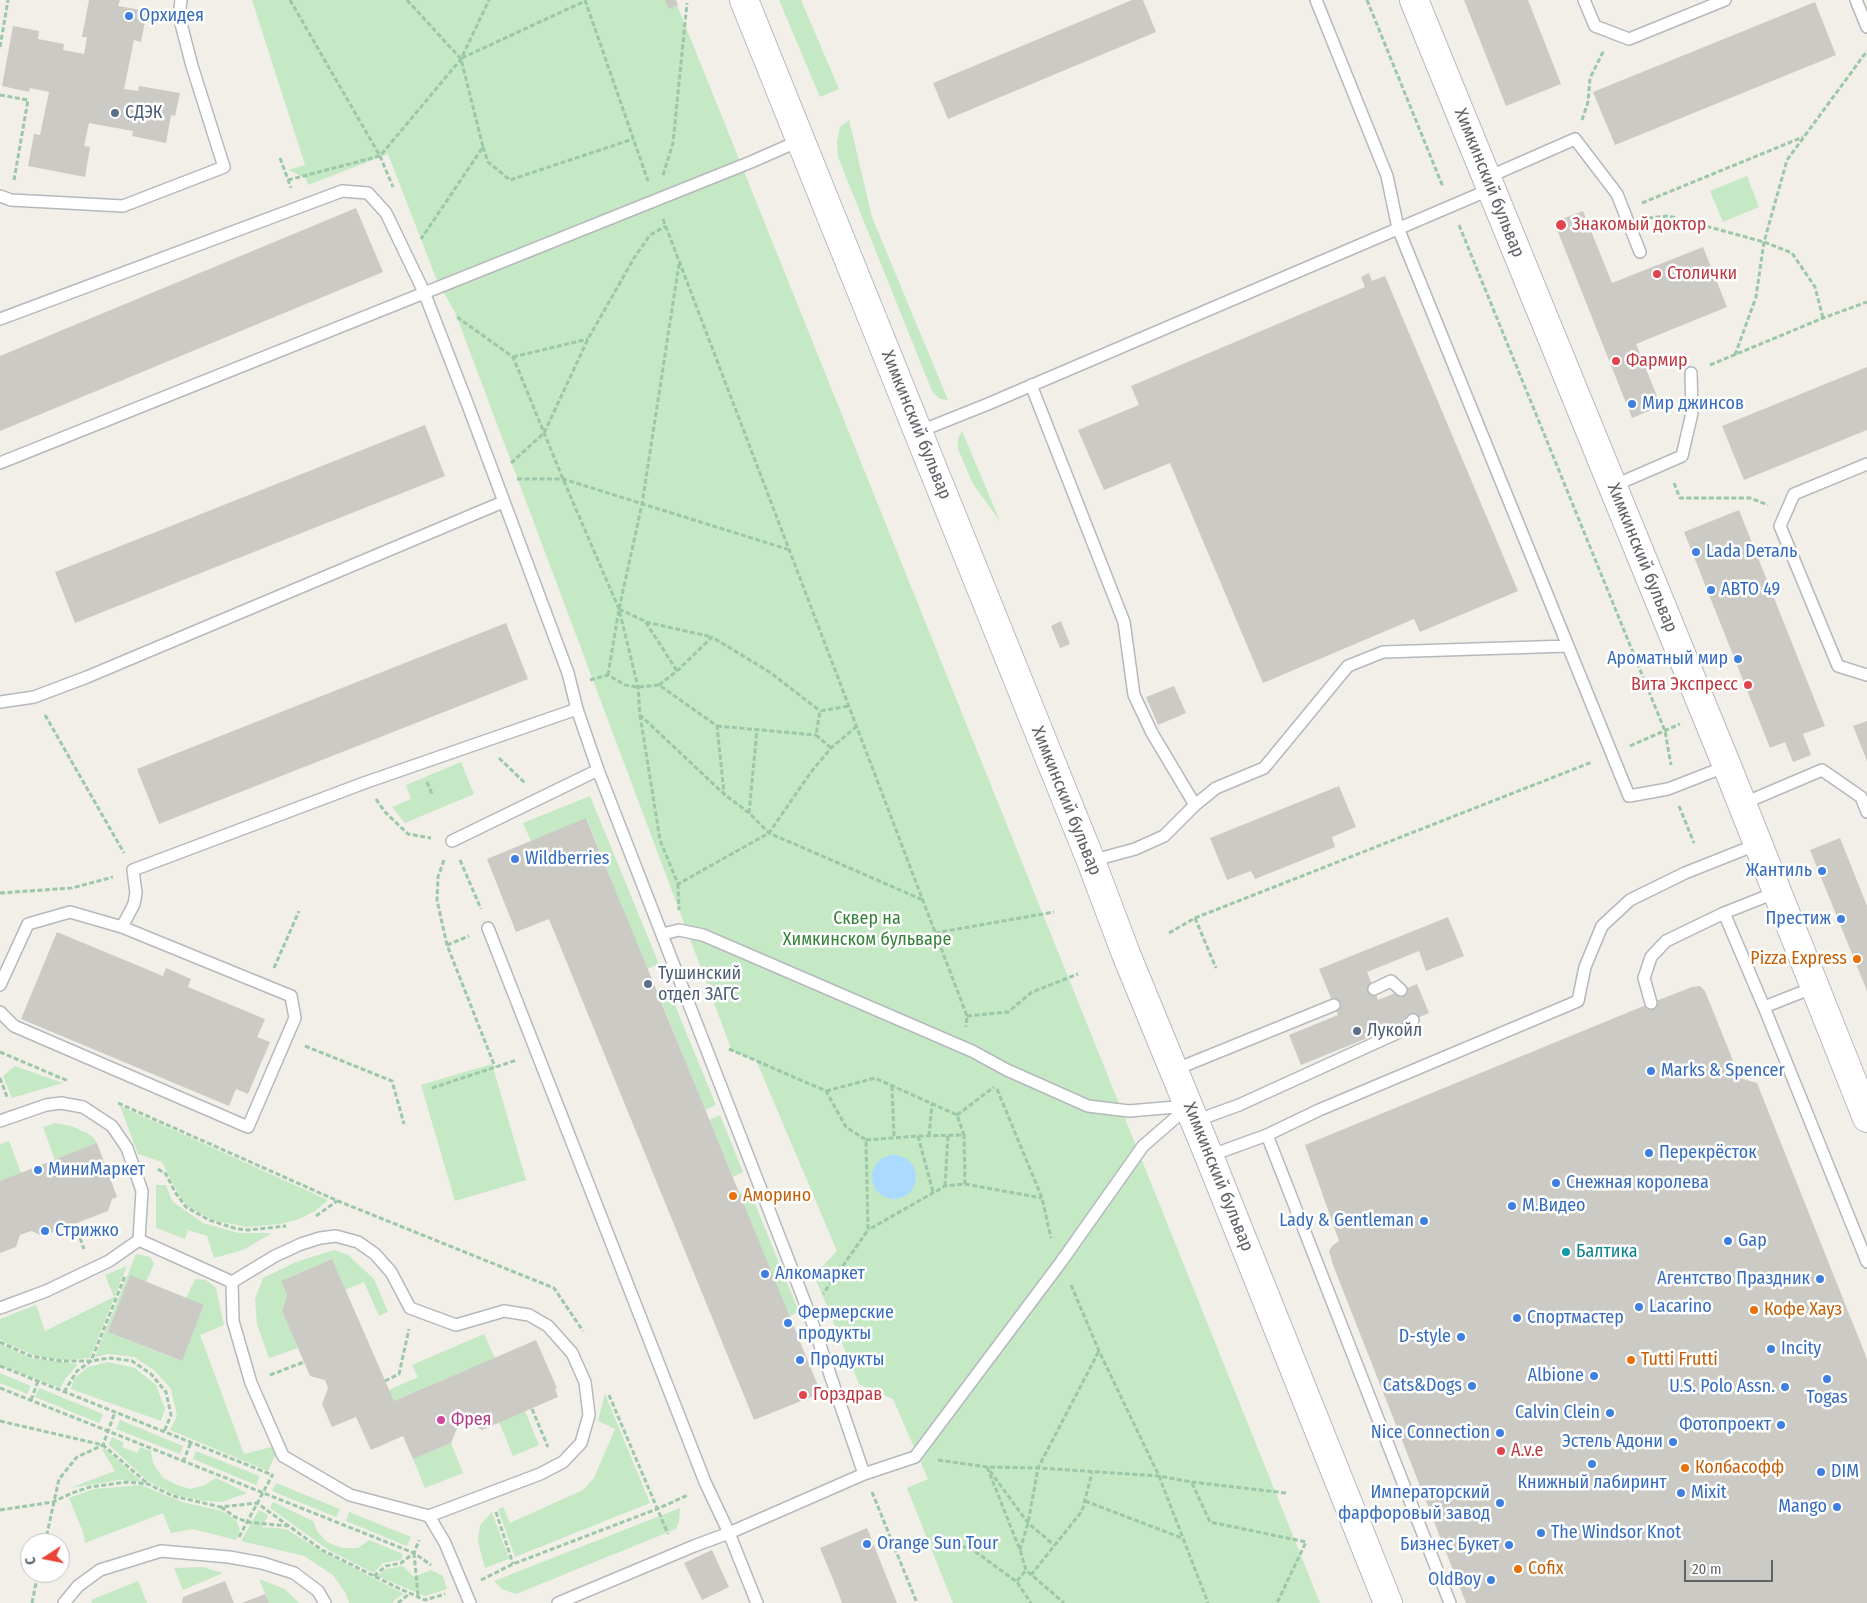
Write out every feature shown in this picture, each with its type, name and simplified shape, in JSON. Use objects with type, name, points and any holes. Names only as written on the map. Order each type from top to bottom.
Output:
[{"type":"main road","name":"Химкинский бульвар","points":[[744,0],[1388,1603]]},
{"type":"main road","name":"Химкинский бульвар","points":[[1414,0],[1727,766],[1867,1118]]},
{"type":"lane","points":[[5,198],[123,206],[224,167],[192,66],[179,16],[181,0]]},
{"type":"lane","points":[[1316,0],[1387,176],[1398,228],[1629,796],[1668,789],[1727,766]]},
{"type":"lane","points":[[1584,0],[1595,26],[1629,39],[1725,0]]},
{"type":"lane","points":[[1856,0],[1867,27]]},
{"type":"lane","points":[[918,432],[1398,228],[1576,139],[1617,194],[1640,252]]},
{"type":"lane","points":[[0,463],[425,296],[801,140]]},
{"type":"lane","points":[[0,319],[342,190],[368,193],[386,213],[425,296],[568,673],[577,709],[598,770],[810,1313],[864,1474]]},
{"type":"lane","points":[[1613,486],[1682,456],[1692,413],[1691,373]]},
{"type":"lane","points":[[1031,385],[1124,622],[1134,695],[1152,733],[1195,805]]},
{"type":"lane","points":[[1867,464],[1794,494],[1780,526],[1838,666],[1867,675]]},
{"type":"lane","points":[[0,702],[34,697],[87,677],[503,502]]},
{"type":"lane","points":[[1091,861],[1135,849],[1164,836],[1195,805],[1216,788],[1264,768],[1348,666],[1383,652],[1568,646]]},
{"type":"lane","points":[[122,927],[134,904],[136,893],[133,870],[364,783],[577,709]]},
{"type":"lane","points":[[452,840],[598,770]]},
{"type":"lane","points":[[1742,804],[1822,770],[1861,797],[1867,812]]},
{"type":"lane","points":[[1209,1156],[1267,1135],[1319,1110],[1578,1001],[1585,966],[1602,926],[1630,900],[1685,873],[1758,844]]},
{"type":"lane","points":[[1651,1003],[1644,978],[1651,958],[1666,941],[1724,913],[1777,892]]},
{"type":"lane","points":[[0,985],[28,924],[70,912],[122,927],[291,996],[294,1018],[248,1127],[14,1026],[0,1012]]},
{"type":"lane","points":[[1724,913],[1867,1262]]},
{"type":"lane","points":[[488,928],[707,1486],[758,1603]]},
{"type":"lane","points":[[663,934],[679,930],[703,935],[972,1051],[1007,1070],[1088,1106],[1129,1111],[1192,1114],[1239,1105],[1406,1029],[1413,1020]]},
{"type":"lane","points":[[1374,989],[1391,981],[1401,990]]},
{"type":"lane","points":[[1764,1007],[1815,987]]},
{"type":"lane","points":[[1174,1070],[1334,1005]]},
{"type":"lane","points":[[0,1121],[46,1105],[62,1103],[83,1107],[112,1126],[127,1148],[142,1191],[139,1240]]},
{"type":"lane","points":[[558,1603],[729,1533],[864,1474],[916,1457],[1061,1262],[1143,1146],[1192,1114]]},
{"type":"lane","points":[[1267,1135],[1450,1603]]},
{"type":"lane","points":[[336,1236],[358,1242],[375,1254],[391,1272],[410,1308],[456,1325],[504,1312],[529,1315],[548,1326],[572,1353],[585,1382],[589,1415],[581,1443],[563,1462],[540,1474],[429,1516],[350,1495],[282,1456],[251,1383],[233,1321],[232,1282],[276,1256],[301,1244],[320,1238],[336,1236]]},
{"type":"lane","points":[[0,1308],[46,1291],[109,1261],[139,1240]]},
{"type":"lane","points":[[139,1240],[232,1282]]},
{"type":"lane","points":[[429,1516],[445,1543],[470,1603]]},
{"type":"lane","points":[[64,1603],[78,1586],[100,1570],[161,1551],[229,1557],[262,1563],[294,1573],[318,1591],[326,1603]]},
{"type":"path","points":[[0,47],[8,0]]},
{"type":"path","points":[[290,0],[380,156]]},
{"type":"path","points":[[407,0],[461,59],[488,162],[510,180],[633,139]]},
{"type":"path","points":[[288,180],[380,156],[461,59],[490,0]]},
{"type":"path","points":[[461,59],[585,0],[655,199],[967,1016],[966,1035]]},
{"type":"path","points":[[1367,0],[1446,194]]},
{"type":"path","points":[[655,199],[673,143],[687,3]]},
{"type":"path","points":[[1576,139],[1588,102],[1590,78],[1612,33]]},
{"type":"path","points":[[1735,355],[1756,297],[1764,242],[1787,160],[1867,51]]},
{"type":"path","points":[[0,95],[28,100],[5,198]]},
{"type":"path","points":[[1625,215],[1804,137]]},
{"type":"path","points":[[418,244],[483,147]]},
{"type":"path","points":[[280,158],[300,207]]},
{"type":"path","points":[[1625,215],[1669,216],[1764,242],[1792,254],[1815,287],[1822,318]]},
{"type":"path","points":[[1458,222],[1665,731],[1678,801],[1694,843]]},
{"type":"path","points":[[494,478],[544,433],[588,339],[634,258],[650,235],[666,226]]},
{"type":"path","points":[[608,675],[619,609],[642,504],[680,262]]},
{"type":"path","points":[[425,296],[513,357],[619,609],[638,687],[640,715],[660,840],[678,884],[769,833],[811,772],[831,748],[857,726]]},
{"type":"path","points":[[1691,373],[1822,318],[1867,302]]},
{"type":"path","points":[[513,357],[588,339]]},
{"type":"path","points":[[1666,464],[1680,498],[1750,498],[1786,512]]},
{"type":"path","points":[[494,478],[563,479],[790,550]]},
{"type":"path","points":[[619,609],[645,622],[712,637],[771,673],[820,711],[849,706]]},
{"type":"path","points":[[645,622],[677,671]]},
{"type":"path","points":[[570,685],[608,675],[624,685],[638,687],[659,685],[677,671],[712,637]]},
{"type":"path","points":[[659,685],[717,726],[816,735],[831,748]]},
{"type":"path","points":[[0,893],[72,888],[100,882],[133,870],[34,697]]},
{"type":"path","points":[[816,735],[820,711]]},
{"type":"path","points":[[640,715],[724,794],[749,813],[769,833],[924,900]]},
{"type":"path","points":[[1169,932],[1195,918],[1612,754],[1686,721]]},
{"type":"path","points":[[717,726],[724,794]]},
{"type":"path","points":[[749,813],[757,730]]},
{"type":"path","points":[[482,742],[539,798]]},
{"type":"path","points":[[425,777],[432,794]]},
{"type":"path","points":[[364,783],[385,812],[408,834],[452,840],[438,877],[437,900],[448,945],[494,1068],[432,1088]]},
{"type":"path","points":[[464,872],[488,928]]},
{"type":"path","points":[[267,985],[299,911]]},
{"type":"path","points":[[935,933],[1054,912]]},
{"type":"path","points":[[1195,918],[1216,968]]},
{"type":"path","points":[[448,945],[474,934]]},
{"type":"path","points":[[967,1016],[1008,1012],[1032,992],[1078,974]]},
{"type":"path","points":[[286,1038],[392,1081],[404,1124]]},
{"type":"path","points":[[708,1054],[725,1047],[826,1091],[846,1127],[866,1140],[964,1135]]},
{"type":"path","points":[[826,1091],[876,1078],[957,1115],[964,1135],[965,1184]]},
{"type":"path","points":[[892,1086],[894,1138]]},
{"type":"path","points":[[957,1115],[995,1086],[1042,1198],[1052,1240]]},
{"type":"path","points":[[928,1136],[932,1104]]},
{"type":"path","points":[[945,1186],[948,1135]]},
{"type":"path","points":[[918,1136],[934,1192]]},
{"type":"path","points":[[866,1140],[868,1230]]},
{"type":"path","points":[[135,1169],[153,1166],[166,1174],[175,1192],[186,1207],[210,1220],[237,1229],[248,1230],[290,1225]]},
{"type":"path","points":[[810,1313],[868,1230],[945,1186],[965,1184],[1042,1198]]},
{"type":"path","points":[[314,1217],[338,1200]]},
{"type":"path","points":[[75,1224],[92,1269]]},
{"type":"path","points":[[64,1392],[77,1372],[91,1362],[139,1240]]},
{"type":"path","points":[[1069,1280],[1099,1351],[1159,1476],[1208,1603]]},
{"type":"path","points":[[385,1381],[399,1374],[413,1309]]},
{"type":"path","points":[[0,1342],[30,1356],[61,1361],[91,1362],[110,1358],[132,1361],[151,1374],[166,1392],[171,1415],[164,1432]]},
{"type":"path","points":[[1020,1550],[1028,1523],[1038,1468],[1099,1351]]},
{"type":"path","points":[[251,1383],[304,1362]]},
{"type":"path","points":[[0,1366],[282,1479]]},
{"type":"path","points":[[31,1400],[38,1381]]},
{"type":"path","points":[[0,1388],[414,1553],[465,1588]]},
{"type":"path","points":[[532,1409],[556,1466]]},
{"type":"path","points":[[47,1533],[59,1479],[77,1457],[103,1445],[115,1412]]},
{"type":"path","points":[[0,1421],[103,1445],[148,1484],[173,1496],[221,1507],[258,1503],[322,1550],[425,1600],[465,1588],[513,1564],[657,1509],[707,1486]]},
{"type":"path","points":[[184,1462],[191,1442]]},
{"type":"path","points":[[229,1557],[282,1456]]},
{"type":"path","points":[[916,1457],[987,1466],[1159,1476],[1192,1482],[1286,1492]]},
{"type":"path","points":[[987,1466],[1028,1523],[1054,1545]]},
{"type":"path","points":[[987,1466],[1026,1570],[1064,1603]]},
{"type":"path","points":[[1031,1575],[1082,1511],[1092,1472]]},
{"type":"path","points":[[864,1474],[917,1603]]},
{"type":"path","points":[[0,1510],[53,1502],[72,1493],[109,1484],[127,1482],[148,1484]]},
{"type":"path","points":[[1192,1482],[1210,1522],[1306,1542],[1277,1603]]},
{"type":"path","points":[[490,1493],[513,1564]]},
{"type":"path","points":[[1085,1501],[1183,1538]]},
{"type":"path","points":[[221,1507],[235,1517],[247,1522],[289,1526]]},
{"type":"path","points":[[418,1597],[414,1553],[429,1516]]},
{"type":"path","points":[[894,1548],[969,1547],[1017,1582],[1031,1603]]},
{"type":"path","points":[[374,1576],[386,1566],[401,1563],[414,1553]]},
{"type":"path","points":[[1017,1582],[1026,1570]]},
{"type":"path","points":[[32,1603],[36,1583]]},
{"type":"path","points":[[398,1603],[410,1594]]},
{"type":"green space","name":"Сквер на Химкинском бульваре","points":[[252,0],[675,0],[1320,1603],[953,1603],[907,1488],[928,1479],[893,1399],[859,1384],[814,1275],[837,1251],[756,1060],[732,1051],[455,312],[438,283],[388,154],[308,185],[305,178],[288,170],[305,165]]},
{"type":"green space","points":[[779,0],[801,0],[839,89],[820,97]]},
{"type":"green space","points":[[849,120],[872,217],[948,400],[940,399],[932,391],[838,157],[837,141],[840,127]]},
{"type":"green space","points":[[1747,176],[1759,207],[1723,222],[1710,191]]},
{"type":"green space","points":[[962,431],[1000,521],[973,484],[958,449],[958,439]]},
{"type":"green space","points":[[461,762],[474,794],[405,823],[392,807],[411,799],[406,785]]},
{"type":"green space","points":[[590,796],[659,964],[647,969],[587,819],[531,841],[523,823]]},
{"type":"green space","points":[[668,988],[716,1105],[705,1110],[658,993]]},
{"type":"green space","points":[[492,1064],[526,1180],[455,1201],[421,1085]]},
{"type":"green space","points":[[15,1066],[63,1083],[12,1098],[3,1076]]},
{"type":"green space","points":[[120,1106],[328,1200],[315,1211],[299,1219],[281,1224],[246,1227],[213,1220],[187,1206],[162,1162],[138,1154]]},
{"type":"green space","points":[[720,1115],[743,1172],[733,1177],[709,1120]]},
{"type":"green space","points":[[55,1123],[71,1126],[87,1133],[97,1143],[55,1160],[43,1127]]},
{"type":"green space","points":[[9,1141],[21,1173],[0,1181],[0,1144]]},
{"type":"green space","points":[[156,1185],[166,1185],[172,1201],[203,1223],[239,1233],[272,1233],[243,1250],[214,1258],[207,1236],[188,1230],[185,1239],[156,1228]]},
{"type":"green space","points":[[749,1189],[799,1312],[789,1316],[739,1194]]},
{"type":"green space","points":[[334,1250],[348,1255],[374,1279],[388,1312],[379,1316],[364,1282],[345,1290],[332,1259],[281,1281],[287,1295],[282,1311],[298,1348],[269,1358],[257,1324],[255,1299],[263,1278],[296,1262]]},
{"type":"green space","points":[[136,1254],[150,1257],[154,1264],[146,1282],[130,1276],[108,1332],[181,1361],[204,1306],[186,1298],[195,1279],[206,1280],[216,1288],[224,1325],[200,1335],[244,1454],[271,1447],[276,1453],[268,1471],[170,1430],[177,1416],[171,1389],[154,1370],[134,1357],[108,1354],[95,1357]]},
{"type":"green space","points":[[127,1266],[90,1358],[64,1360],[36,1356],[0,1339],[0,1319],[36,1305],[45,1331],[114,1297],[105,1275]]},
{"type":"green space","points":[[484,1334],[495,1358],[394,1401],[389,1390],[418,1377],[412,1365]]},
{"type":"green space","points":[[0,1344],[30,1358],[78,1364],[60,1388],[0,1365]]},
{"type":"green space","points":[[108,1362],[135,1368],[156,1385],[165,1409],[161,1421],[71,1389],[74,1379],[88,1367]]},
{"type":"green space","points":[[0,1373],[31,1386],[27,1394],[0,1383]]},
{"type":"green space","points":[[39,1388],[103,1414],[99,1423],[35,1397]]},
{"type":"green space","points":[[605,1394],[650,1503],[515,1557],[498,1509],[503,1507],[510,1523],[583,1490],[594,1478],[615,1429],[598,1421]]},
{"type":"green space","points":[[525,1411],[539,1445],[513,1456],[499,1422]]},
{"type":"green space","points":[[120,1420],[183,1446],[180,1454],[116,1429]]},
{"type":"green space","points":[[112,1437],[124,1443],[122,1447],[137,1453],[140,1447],[151,1451],[153,1463],[163,1478],[177,1485],[190,1489],[205,1485],[216,1478],[247,1493],[222,1502],[205,1501],[175,1495],[148,1481],[109,1445]]},
{"type":"green space","points":[[451,1443],[463,1473],[425,1488],[413,1459]]},
{"type":"green space","points":[[104,1448],[142,1482],[120,1480],[70,1488],[115,1471],[102,1449]]},
{"type":"green space","points":[[196,1451],[260,1476],[256,1485],[193,1459]]},
{"type":"green space","points":[[276,1483],[340,1509],[336,1517],[272,1491]]},
{"type":"green space","points":[[141,1485],[182,1502],[222,1511],[236,1520],[240,1530],[236,1540],[193,1529],[171,1533],[163,1513],[85,1543],[83,1532],[69,1498],[94,1489]]},
{"type":"green space","points":[[273,1502],[313,1521],[317,1531],[327,1542],[342,1548],[358,1548],[369,1540],[403,1554],[401,1560],[383,1563],[374,1573],[330,1551],[270,1508]]},
{"type":"green space","points":[[680,1508],[676,1529],[516,1594],[502,1589],[494,1581]]},
{"type":"green space","points":[[259,1510],[268,1515],[262,1527],[286,1529],[323,1552],[404,1594],[394,1600],[393,1603],[349,1603],[346,1594],[333,1575],[304,1556],[241,1541]]},
{"type":"green space","points":[[349,1512],[411,1537],[407,1546],[346,1521]]},
{"type":"green space","points":[[492,1512],[509,1559],[485,1568],[478,1542],[480,1525]]},
{"type":"green space","points":[[403,1566],[414,1577],[431,1570],[443,1576],[447,1589],[425,1596],[377,1576],[386,1569]]},
{"type":"green space","points":[[202,1567],[223,1573],[183,1590],[174,1568]]},
{"type":"green space","points":[[259,1579],[285,1589],[299,1603],[269,1603]]},
{"type":"green space","points":[[138,1581],[147,1603],[92,1603],[91,1600]]},
{"type":"water","points":[[890,1155],[898,1155],[910,1161],[916,1177],[910,1193],[898,1199],[890,1199],[878,1193],[872,1181],[872,1173],[878,1161]]},
{"type":"building","points":[[89,0],[120,0],[118,6],[147,11],[141,42],[134,40],[124,89],[138,91],[139,86],[180,93],[175,116],[171,115],[166,143],[132,136],[133,131],[89,123],[84,146],[90,147],[85,177],[28,166],[34,134],[40,135],[49,92],[30,88],[29,92],[2,86],[13,26],[39,31],[38,39],[64,44],[63,50],[84,54],[87,37],[82,37]]},
{"type":"building","points":[[665,0],[676,0],[678,5],[669,9]]},
{"type":"building","points":[[1132,0],[1143,0],[1156,32],[948,119],[933,83]]},
{"type":"building","points":[[1464,0],[1528,0],[1561,84],[1506,106]]},
{"type":"building","points":[[1815,2],[1836,55],[1615,145],[1593,92]]},
{"type":"building","points":[[356,208],[383,272],[0,431],[0,356]]},
{"type":"building","points":[[1583,211],[1612,283],[1703,247],[1727,307],[1636,344],[1661,406],[1632,418],[1554,222]]},
{"type":"building","points":[[1369,273],[1372,281],[1385,276],[1518,591],[1420,632],[1414,619],[1263,683],[1170,463],[1104,490],[1078,430],[1139,405],[1131,386],[1365,287],[1361,277]]},
{"type":"building","points":[[1867,367],[1867,430],[1744,480],[1722,426]]},
{"type":"building","points":[[425,425],[445,476],[75,623],[55,572]]},
{"type":"building","points":[[1739,510],[1825,726],[1803,734],[1811,755],[1793,762],[1785,742],[1770,748],[1684,532]]},
{"type":"building","points":[[1061,621],[1070,644],[1060,648],[1051,626]]},
{"type":"building","points":[[506,623],[528,679],[159,824],[137,769]]},
{"type":"building","points":[[1174,686],[1186,713],[1158,725],[1146,697]]},
{"type":"building","points":[[1867,721],[1867,761],[1853,726]]},
{"type":"building","points":[[1339,786],[1356,827],[1332,837],[1335,847],[1255,879],[1251,871],[1227,880],[1210,838]]},
{"type":"building","points":[[586,818],[821,1393],[754,1420],[549,919],[516,932],[487,859]]},
{"type":"building","points":[[1840,838],[1867,906],[1867,991],[1810,850]]},
{"type":"building","points":[[1448,917],[1464,956],[1426,971],[1419,951],[1367,972],[1378,1000],[1417,984],[1429,1013],[1301,1065],[1289,1035],[1338,1015],[1319,969]]},
{"type":"building","points":[[57,932],[163,976],[166,968],[191,979],[188,987],[265,1019],[257,1037],[270,1042],[248,1094],[236,1089],[229,1106],[21,1019]]},
{"type":"building","points":[[1700,986],[1705,991],[1740,1078],[1757,1083],[1867,1359],[1867,1603],[1466,1603],[1333,1265],[1329,1251],[1339,1241],[1305,1145],[1651,1003],[1692,987]]},
{"type":"building","points":[[97,1143],[117,1197],[112,1199],[108,1211],[43,1236],[31,1231],[20,1235],[16,1247],[0,1253],[0,1181]]},
{"type":"building","points":[[332,1259],[394,1401],[536,1340],[557,1388],[555,1389],[558,1397],[482,1430],[468,1422],[458,1426],[451,1443],[413,1459],[403,1436],[371,1450],[356,1417],[332,1427],[322,1404],[328,1388],[325,1380],[310,1376],[282,1311],[287,1295],[281,1281]]},
{"type":"building","points":[[130,1275],[204,1305],[182,1361],[108,1332]]},
{"type":"building","points":[[867,1528],[897,1603],[842,1603],[820,1548]]},
{"type":"building","points":[[712,1550],[729,1587],[702,1600],[684,1563]]},
{"type":"building","points":[[225,1581],[234,1603],[182,1603],[183,1597]]},
{"type":"building","points":[[265,1594],[269,1603],[242,1603]]},
{"type":"place","name":"Орхидея","points":[[129,16]]},
{"type":"place","name":"СДЭК","points":[[115,113]]},
{"type":"place","name":"Знакомый доктор","points":[[1561,225]]},
{"type":"place","name":"Столички","points":[[1657,274]]},
{"type":"place","name":"Фармир","points":[[1616,361]]},
{"type":"place","name":"Мир джинсов","points":[[1632,404]]},
{"type":"place","name":"Lada Dеталь","points":[[1696,552]]},
{"type":"place","name":"АВТО 49","points":[[1711,590]]},
{"type":"place","name":"Ароматный мир","points":[[1738,659]]},
{"type":"place","name":"Вита Экспресс","points":[[1748,685]]},
{"type":"place","name":"Wildberries","points":[[515,859]]},
{"type":"place","name":"Жантиль","points":[[1822,871]]},
{"type":"place","name":"Престиж","points":[[1841,919]]},
{"type":"place","name":"Pizza Express","points":[[1857,959]]},
{"type":"place","name":"Тушинский отдел ЗАГС","points":[[648,984]]},
{"type":"place","name":"Лукойл","points":[[1357,1031]]},
{"type":"place","name":"Marks & Spencer","points":[[1651,1071]]},
{"type":"place","name":"Перекрёсток","points":[[1649,1153]]},
{"type":"place","name":"МиниМаркет","points":[[38,1170]]},
{"type":"place","name":"Снежная королева","points":[[1556,1183]]},
{"type":"place","name":"Аморино","points":[[733,1196]]},
{"type":"place","name":"М.Видео","points":[[1512,1206]]},
{"type":"place","name":"Lady & Gentleman","points":[[1424,1221]]},
{"type":"place","name":"Стрижко","points":[[45,1231]]},
{"type":"place","name":"Gap","points":[[1728,1241]]},
{"type":"place","name":"Балтика","points":[[1566,1252]]},
{"type":"place","name":"Алкомаркет","points":[[765,1274]]},
{"type":"place","name":"Агентство Праздник","points":[[1820,1279]]},
{"type":"place","name":"Lacarino","points":[[1639,1307]]},
{"type":"place","name":"Кофе Хауз","points":[[1754,1310]]},
{"type":"place","name":"Спортмастер","points":[[1517,1318]]},
{"type":"place","name":"Фермерские продукты","points":[[788,1323]]},
{"type":"place","name":"D-style","points":[[1461,1337]]},
{"type":"place","name":"Incity","points":[[1771,1349]]},
{"type":"place","name":"Продукты","points":[[800,1360]]},
{"type":"place","name":"Tutti Frutti","points":[[1631,1360]]},
{"type":"place","name":"Albione","points":[[1594,1376]]},
{"type":"place","name":"Togas","points":[[1827,1379]]},
{"type":"place","name":"Cats&Dogs","points":[[1472,1386]]},
{"type":"place","name":"U.S. Polo Assn.","points":[[1785,1387]]},
{"type":"place","name":"Горздрав","points":[[803,1395]]},
{"type":"place","name":"Calvin Clein","points":[[1610,1413]]},
{"type":"place","name":"Фрея","points":[[441,1420]]},
{"type":"place","name":"Фотопроект","points":[[1781,1425]]},
{"type":"place","name":"Nice Connection","points":[[1500,1433]]},
{"type":"place","name":"Эстель Адони","points":[[1673,1442]]},
{"type":"place","name":"A.v.e","points":[[1501,1451]]},
{"type":"place","name":"Книжный лабиринт","points":[[1592,1464]]},
{"type":"place","name":"Колбасофф","points":[[1685,1468]]},
{"type":"place","name":"DIM","points":[[1821,1472]]},
{"type":"place","name":"Mixit","points":[[1681,1493]]},
{"type":"place","name":"Императорский фарфоровый завод","points":[[1500,1503]]},
{"type":"place","name":"Mango","points":[[1837,1507]]},
{"type":"place","name":"The Windsor Knot","points":[[1541,1533]]},
{"type":"place","name":"Orange Sun Tour","points":[[867,1544]]},
{"type":"place","name":"Бизнес Букет","points":[[1509,1545]]},
{"type":"place","name":"Cofix","points":[[1518,1569]]},
{"type":"place","name":"OldBoy","points":[[1491,1580]]}]
